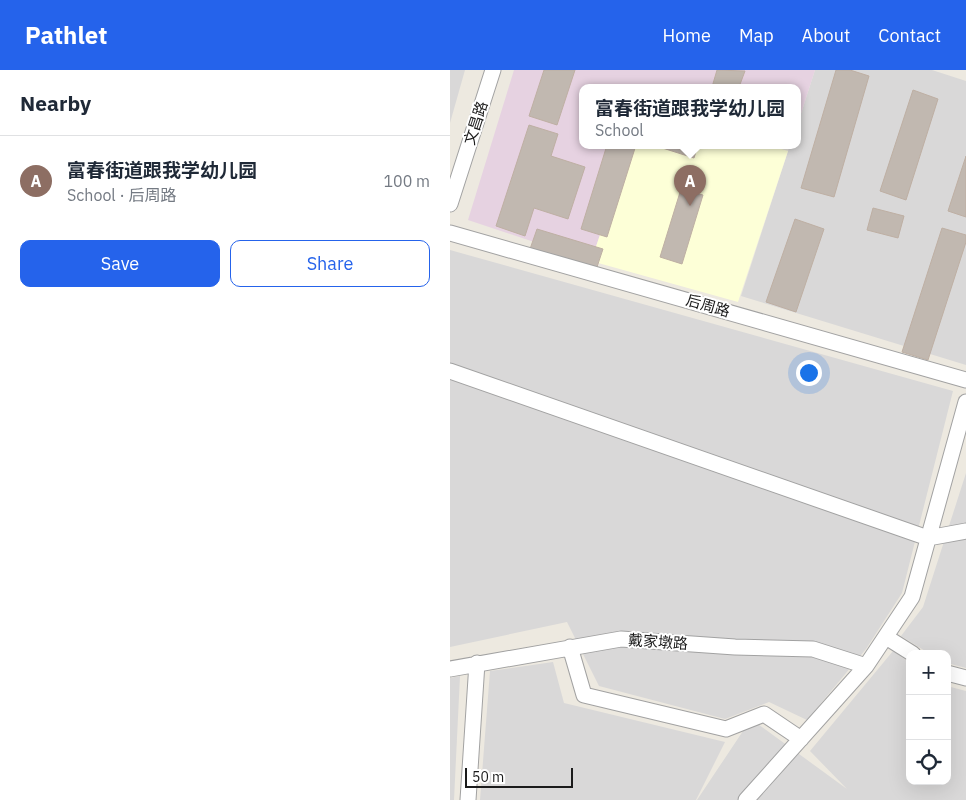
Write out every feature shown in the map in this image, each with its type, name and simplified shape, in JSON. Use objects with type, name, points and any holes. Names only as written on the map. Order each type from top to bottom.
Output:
[{"type":"street","name":"文昌路","points":[[450,204],[493,70]]},
{"type":"street","name":"后周路","points":[[450,233],[966,380]]},
{"type":"street","points":[[450,371],[928,538],[966,532]]},
{"type":"street","points":[[746,800],[866,666],[912,597],[966,402]]},
{"type":"street","points":[[886,637],[907,650]]},
{"type":"street","name":"戴家墩路","points":[[450,669],[621,639],[735,647],[813,649],[866,666]]},
{"type":"street","points":[[570,648],[584,695],[726,729],[764,714],[801,739]]},
{"type":"street","points":[[468,800],[477,663]]},
{"type":"street","points":[[951,674],[966,678]]},
{"type":"shaded area","points":[[450,70],[465,70],[450,123]]},
{"type":"shaded area","points":[[514,70],[815,70],[801,114],[801,84],[579,84],[579,149],[630,149],[591,261],[468,220]]},
{"type":"shaded area","points":[[815,70],[932,70],[966,81],[966,365],[741,296],[789,149],[801,149],[801,114]]},
{"type":"shaded area","points":[[630,149],[781,149],[788,151],[738,302],[591,261]]},
{"type":"shaded area","points":[[450,250],[953,391],[902,593],[866,649],[807,720],[769,702],[725,719],[599,686],[567,622],[450,647]]},
{"type":"shaded area","points":[[966,473],[966,668],[951,664],[951,650],[924,650],[901,636],[923,607]]},
{"type":"shaded area","points":[[893,651],[906,660],[906,785],[951,785],[951,687],[966,691],[966,800],[697,800],[751,719],[847,789],[810,751]]},
{"type":"shaded area","points":[[553,662],[564,703],[725,742],[696,800],[480,800],[490,671]]},
{"type":"shaded area","points":[[460,676],[454,800],[450,800],[450,678]]},
{"type":"building","points":[[544,70],[575,70],[557,125],[529,116]]},
{"type":"building","points":[[717,70],[745,71],[740,84],[713,84]]},
{"type":"building","points":[[836,70],[850,70],[869,76],[834,197],[801,188]]},
{"type":"building","points":[[913,90],[938,99],[906,200],[880,191]]},
{"type":"building","points":[[529,125],[558,134],[551,156],[585,167],[568,219],[534,208],[525,236],[496,226]]},
{"type":"building","points":[[606,149],[635,149],[607,237],[581,229]]},
{"type":"building","points":[[666,149],[697,149],[694,158]]},
{"type":"building","points":[[966,156],[966,217],[948,211]]},
{"type":"building","points":[[681,189],[703,195],[682,264],[660,257]]},
{"type":"building","points":[[873,208],[904,216],[898,238],[867,230]]},
{"type":"building","points":[[795,219],[824,229],[796,312],[766,302]]},
{"type":"building","points":[[942,228],[966,235],[966,242],[928,360],[902,352]]},
{"type":"building","points":[[537,229],[603,249],[596,270],[530,249]]},
{"type":"place","name":"富春街道跟我学幼儿园","points":[[690,206]]}]
